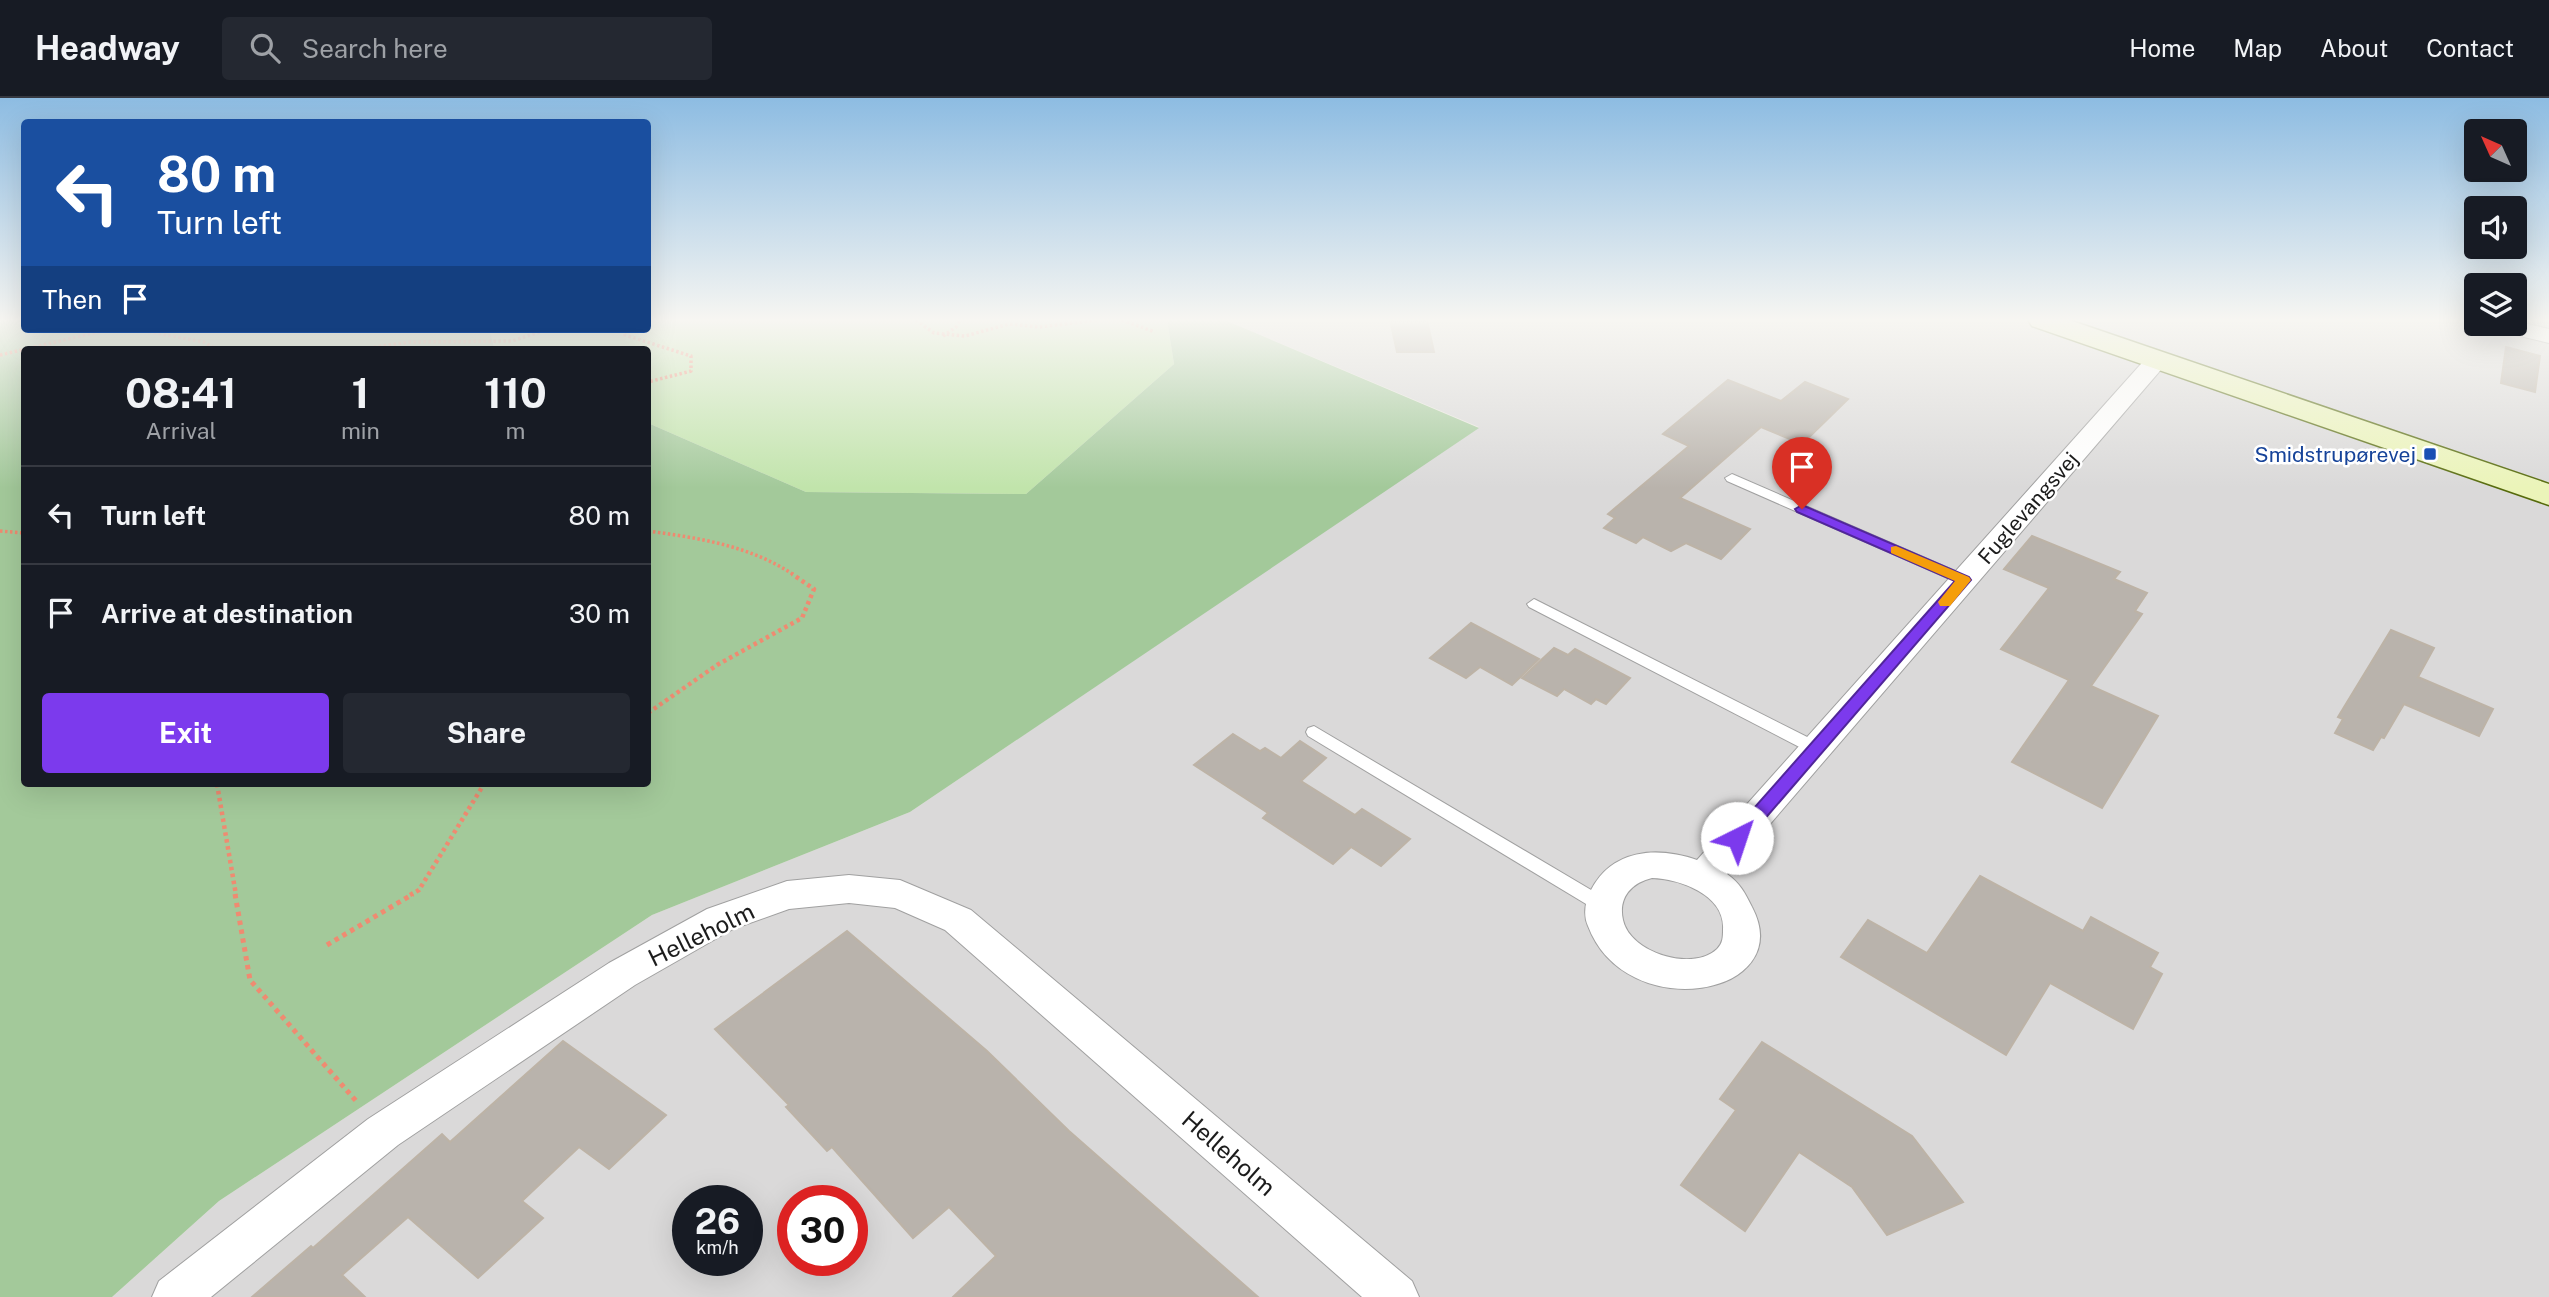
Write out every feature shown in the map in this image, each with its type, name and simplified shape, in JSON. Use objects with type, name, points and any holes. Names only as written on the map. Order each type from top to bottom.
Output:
[{"type":"main road","points":[[2203,376],[2549,495]]},
{"type":"street","name":"Fuglevangsvej","points":[[1704,876],[2143,376]]},
{"type":"street","points":[[1668,865],[1704,876],[1727,895],[1740,915],[1742,940],[1731,960],[1709,973],[1679,976],[1650,969],[1621,951],[1606,929],[1602,905],[1616,878],[1640,867],[1668,865]]},
{"type":"street","name":"Helleholm","points":[[175,1297],[383,1132],[622,974],[720,919],[788,895],[849,888],[900,894],[958,920],[1396,1297]]},
{"type":"lane","points":[[1732,478],[1964,580]]},
{"type":"lane","points":[[1534,604],[1816,749]]},
{"type":"lane","points":[[1314,732],[1602,905]]},
{"type":"path","points":[[651,381],[672,376]]},
{"type":"path","points":[[0,531],[21,533]]},
{"type":"path","points":[[651,531],[702,538],[772,560],[814,589],[802,618],[717,665],[651,711]]},
{"type":"path","points":[[218,787],[250,980],[383,1132]]},
{"type":"path","points":[[327,945],[419,890],[482,787]]},
{"type":"shaded area","points":[[1358,376],[2549,376],[2549,1297],[112,1297],[219,1201],[652,915],[910,812],[1479,427]]},
{"type":"green space","points":[[0,376],[21,376],[21,787],[651,787],[651,424],[806,492],[1026,494],[1160,376],[1357,376],[1479,428],[910,812],[652,915],[219,1201],[112,1297],[0,1297]]},
{"type":"green space","points":[[651,376],[1160,376],[1026,494],[806,492],[651,424]]},
{"type":"building","points":[[2502,376],[2537,376],[2535,392],[2501,383]]},
{"type":"building","points":[[1728,380],[1781,401],[1805,382],[1848,399],[1802,444],[1761,427],[1680,498],[1750,529],[1721,559],[1686,543],[1671,551],[1643,537],[1636,543],[1604,528],[1615,518],[1608,514],[1689,446],[1663,434]]},
{"type":"building","points":[[2032,536],[2120,572],[2114,579],[2147,593],[2135,611],[2142,614],[2091,686],[2158,716],[2102,808],[2012,762],[2069,680],[2001,649],[2049,588],[2004,569]]},
{"type":"building","points":[[1471,623],[1539,659],[1512,685],[1480,667],[1466,678],[1430,658]]},
{"type":"building","points":[[2391,630],[2434,648],[2418,677],[2493,709],[2479,736],[2404,704],[2384,738],[2381,737],[2373,750],[2335,733],[2343,719],[2338,717]]},
{"type":"building","points":[[1554,648],[1568,655],[1575,649],[1630,678],[1606,704],[1596,699],[1591,704],[1564,689],[1557,696],[1522,678]]},
{"type":"building","points":[[1233,734],[1260,751],[1265,748],[1281,758],[1300,741],[1326,758],[1301,781],[1355,815],[1362,809],[1410,839],[1381,866],[1351,847],[1333,864],[1263,818],[1268,813],[1194,765]]},
{"type":"building","points":[[1980,876],[2083,931],[2091,917],[2158,953],[2150,967],[2162,974],[2133,1029],[2050,983],[2006,1055],[1841,957],[1868,920],[1927,953]]},
{"type":"building","points":[[847,931],[987,1051],[1069,1131],[1258,1297],[953,1297],[996,1256],[949,1207],[913,1238],[832,1147],[827,1151],[786,1107],[789,1105],[715,1029]]},
{"type":"building","points":[[563,1041],[666,1115],[609,1169],[579,1147],[522,1201],[543,1218],[478,1278],[408,1217],[342,1275],[365,1297],[252,1297],[311,1246],[313,1248],[442,1134],[450,1142]]},
{"type":"building","points":[[1762,1042],[1912,1136],[1963,1202],[1887,1235],[1852,1187],[1799,1152],[1745,1231],[1681,1185],[1736,1110],[1720,1099]]},
{"type":"slow traffic","points":[[1896,550],[1964,580],[1945,602]]},
{"type":"place","name":"Smidstrupørevej","points":[[2430,454]]},
{"type":"route","points":[[1737,838],[1964,580],[1802,509]]}]
